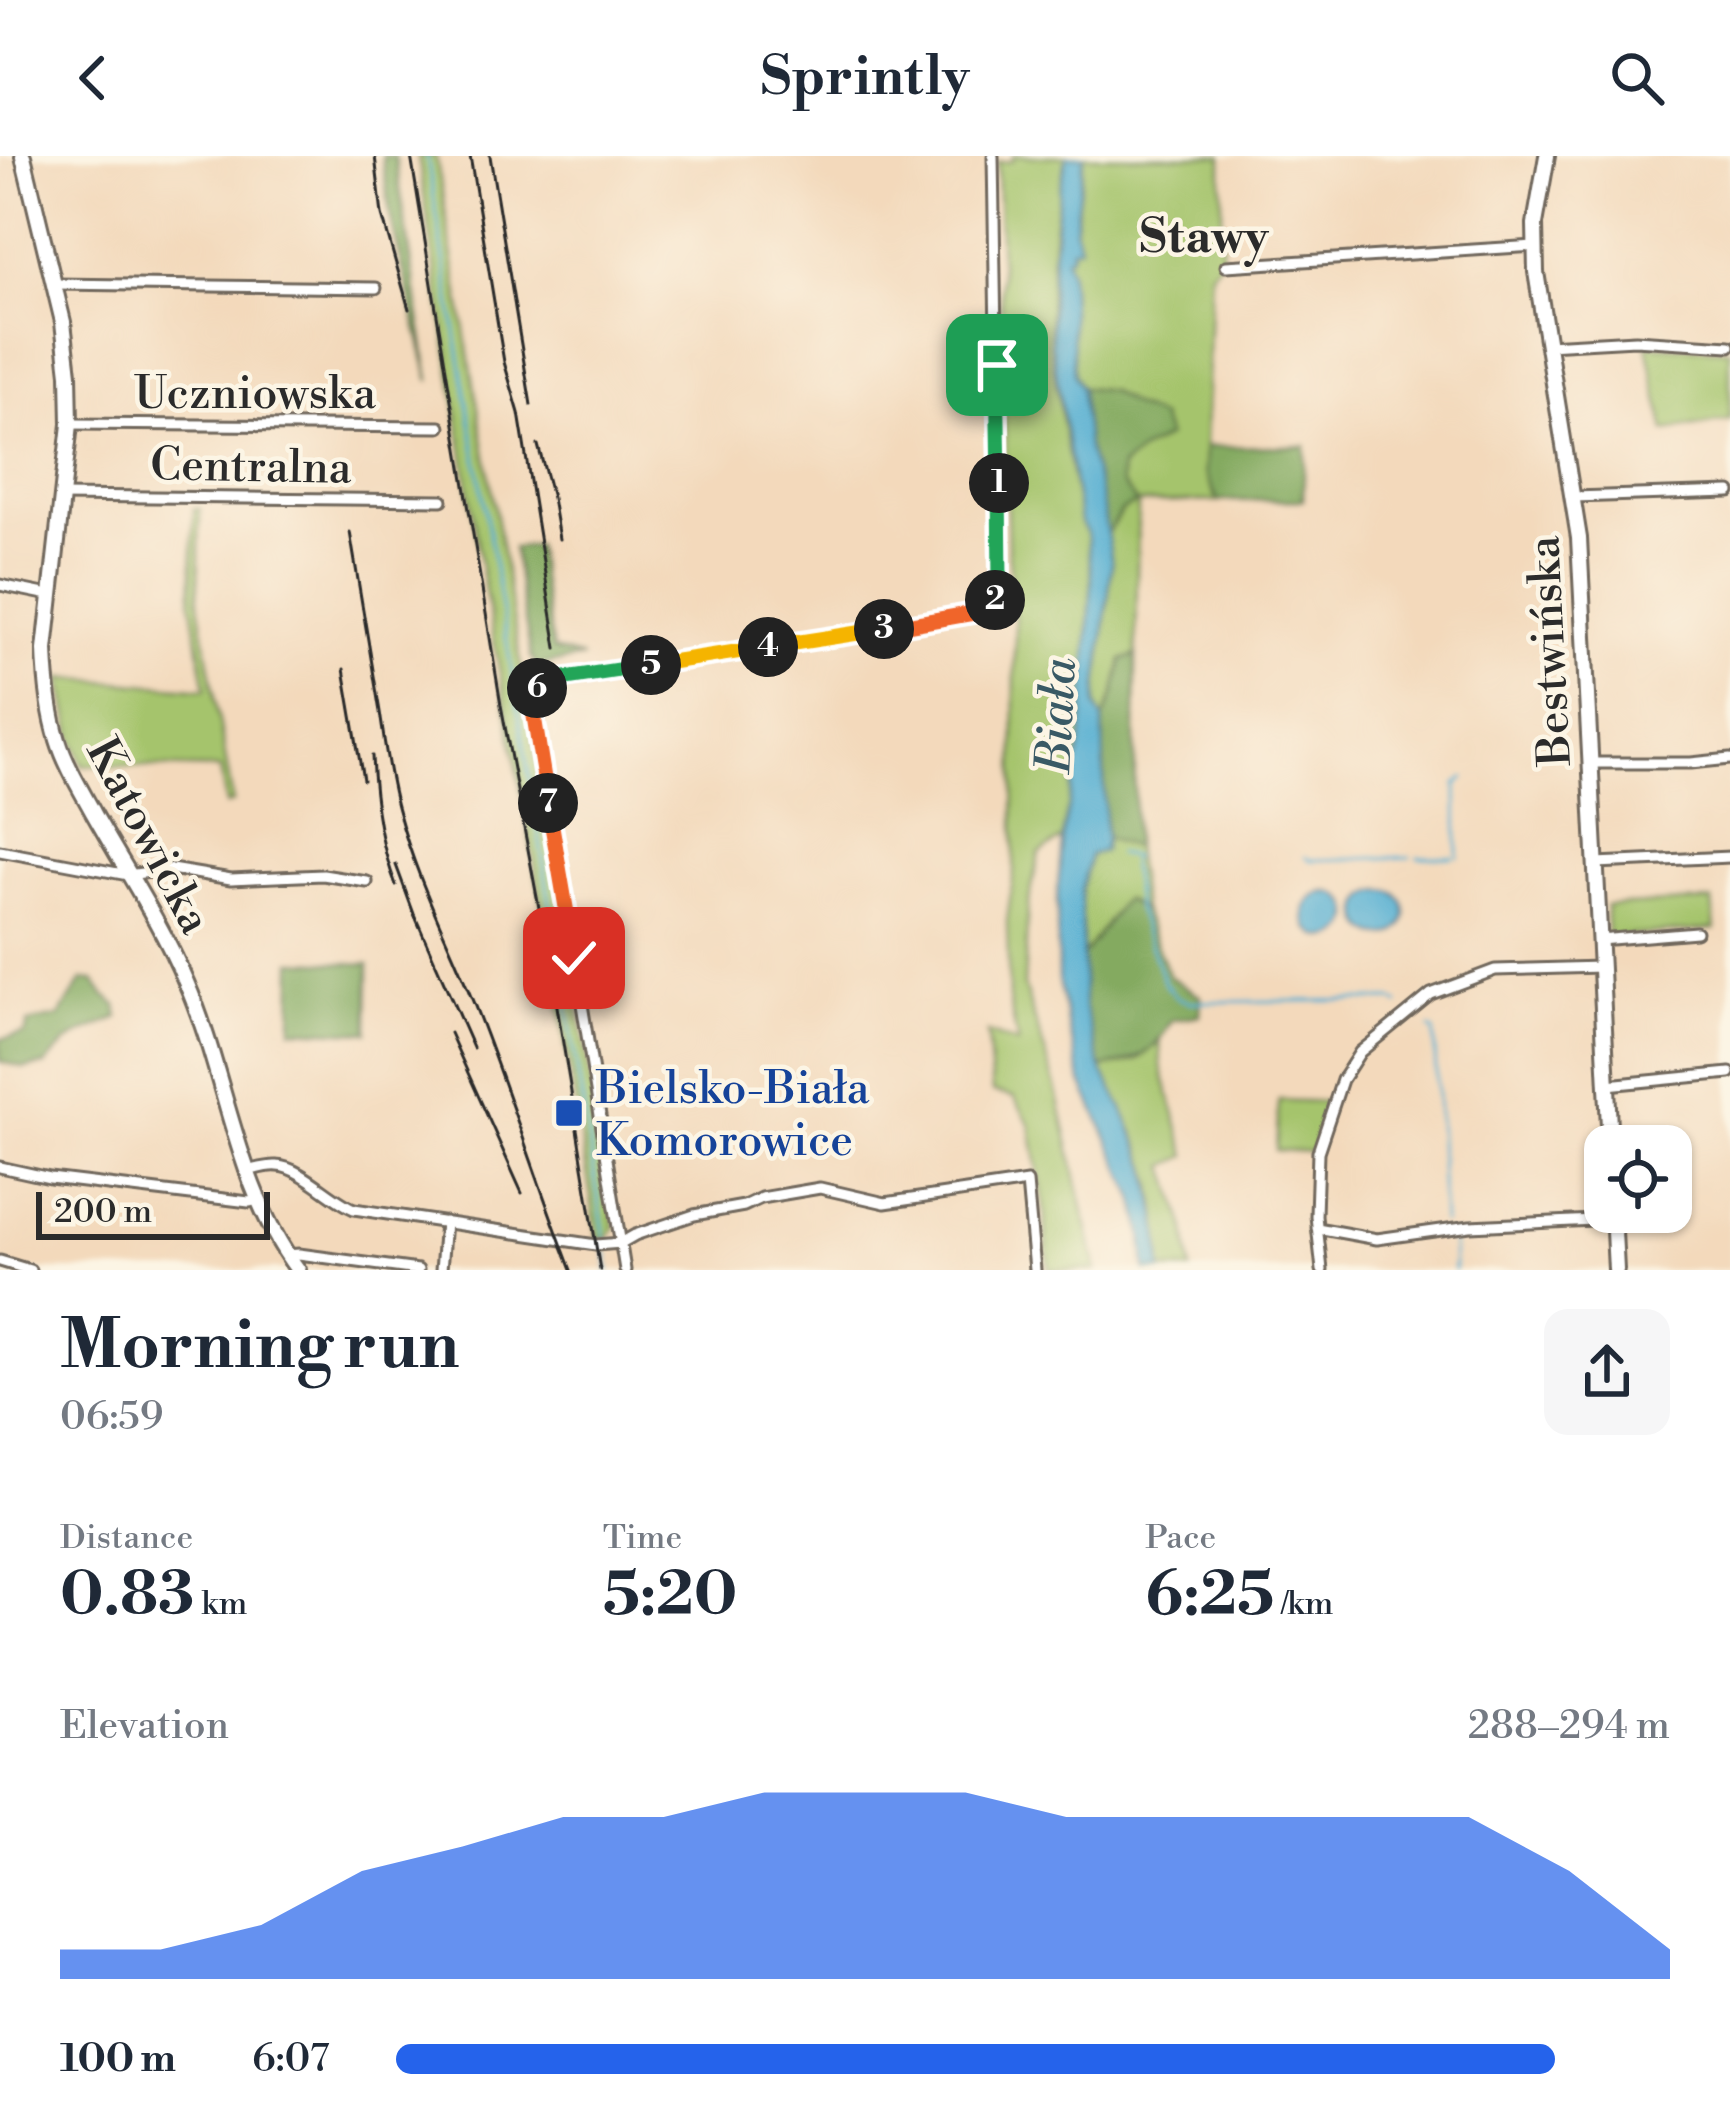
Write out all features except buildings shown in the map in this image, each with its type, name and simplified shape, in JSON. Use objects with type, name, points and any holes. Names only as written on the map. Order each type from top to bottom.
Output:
[{"type":"street","name":"Katowicka","points":[[23,156],[63,322],[69,374],[70,424],[49,595],[46,668],[58,740],[167,940],[204,1024],[258,1200],[298,1270]]},
{"type":"street","points":[[625,1270],[532,695],[537,687],[553,680],[888,629],[973,614],[992,605],[1000,581],[992,156]]},
{"type":"street","name":"Bestwińska","points":[[1547,156],[1535,247],[1538,294],[1580,538],[1609,1125]]},
{"type":"street","points":[[1226,266],[1535,247]]},
{"type":"street","points":[[54,284],[376,288]]},
{"type":"street","points":[[1547,345],[1635,340],[1730,346]]},
{"type":"street","name":"Uczniowska","points":[[70,424],[440,427]]},
{"type":"street","points":[[1574,497],[1730,492]]},
{"type":"street","name":"Centralna","points":[[60,496],[442,500]]},
{"type":"street","points":[[0,585],[49,595]]},
{"type":"street","points":[[1591,764],[1730,759]]},
{"type":"street","points":[[0,851],[128,875],[171,869],[231,879],[322,875],[367,882]]},
{"type":"street","points":[[1596,863],[1730,857]]},
{"type":"street","points":[[1599,940],[1696,932]]},
{"type":"street","points":[[1322,1270],[1316,1177],[1320,1143],[1342,1080],[1360,1052],[1431,994],[1495,970],[1601,967]]},
{"type":"street","points":[[1607,1084],[1730,1073]]},
{"type":"street","points":[[248,1171],[276,1166],[293,1170],[354,1209],[585,1244],[621,1243],[694,1215],[820,1188],[885,1203],[1027,1183],[1035,1270]]},
{"type":"street","points":[[0,1167],[50,1178],[258,1200]]},
{"type":"street","points":[[1317,1228],[1377,1239],[1584,1218]]},
{"type":"street","points":[[441,1270],[445,1222]]},
{"type":"street","points":[[1615,1233],[1616,1270]]},
{"type":"street","points":[[286,1255],[418,1270]]},
{"type":"street","points":[[0,1261],[30,1270]]},
{"type":"green space","points":[[382,156],[395,156],[430,381],[390,215]]},
{"type":"green space","points":[[418,156],[436,156],[615,1227],[608,1239],[598,1239],[482,574]]},
{"type":"green space","points":[[1013,156],[1067,156],[1052,249],[1051,344],[1092,580],[1082,737],[1062,838],[1039,854],[1028,905],[1024,986],[1056,1087],[1097,1270],[1049,1270],[1031,1126],[1014,1097],[992,1092],[987,1033],[1018,1044],[1009,999],[1007,921],[1014,871],[1015,621],[1008,548],[997,162],[1012,161]]},
{"type":"green space","points":[[1084,156],[1222,156],[1222,258],[1211,272],[1205,447],[1205,473],[1218,501],[1138,503],[1136,655],[1122,661],[1103,720],[1096,705],[1112,564],[1106,535],[1121,511],[1121,467],[1141,451],[1160,418],[1110,391],[1081,388],[1074,375],[1065,257],[1071,254]]},
{"type":"green space","points":[[1647,345],[1730,350],[1730,420],[1665,431]]},
{"type":"green space","points":[[1081,388],[1110,391],[1160,418],[1167,437],[1121,467],[1121,483],[1137,503],[1121,511],[1106,535],[1087,447]]},
{"type":"green space","points":[[1305,446],[1303,500],[1218,501],[1205,473],[1205,447]]},
{"type":"green space","points":[[194,509],[200,509],[198,598],[233,802],[226,805],[220,769],[82,765],[61,678],[206,689],[191,601]]},
{"type":"green space","points":[[535,545],[553,650],[583,658],[537,666],[531,657],[513,548]]},
{"type":"green space","points":[[1136,655],[1134,847],[1105,838],[1103,720],[1122,660]]},
{"type":"green space","points":[[1105,838],[1134,847],[1142,910],[1124,899],[1082,957],[1081,890],[1090,855],[1103,851]]},
{"type":"green space","points":[[1124,899],[1142,910],[1169,976],[1201,996],[1200,1015],[1172,1020],[1144,1054],[1101,1068],[1084,1006],[1082,957]]},
{"type":"green space","points":[[1712,901],[1715,929],[1608,937],[1606,906]]},
{"type":"green space","points":[[293,961],[369,964],[368,1032],[292,1029]]},
{"type":"green space","points":[[82,980],[94,981],[117,1005],[119,1018],[70,1040],[46,1065],[24,1068],[0,1061],[0,1039],[25,1034],[28,1023],[59,1017]]},
{"type":"green space","points":[[1160,1041],[1161,1066],[1187,1156],[1166,1166],[1186,1229],[1191,1270],[1162,1270],[1147,1164],[1101,1068],[1138,1060]]},
{"type":"green space","points":[[1279,1100],[1330,1102],[1313,1152],[1276,1150]]},
{"type":"water","points":[[1067,156],[1084,156],[1074,228],[1080,246],[1071,248],[1071,255],[1065,258],[1074,375],[1081,388],[1087,447],[1112,563],[1096,705],[1103,720],[1105,838],[1103,851],[1090,855],[1081,890],[1084,1006],[1101,1068],[1148,1167],[1162,1270],[1146,1270],[1135,1198],[1081,1080],[1058,980],[1062,838],[1082,737],[1092,580],[1051,344],[1051,280]]},
{"type":"water","points":[[1383,890],[1399,897],[1406,913],[1399,929],[1383,936],[1367,929],[1360,913],[1367,897]]},
{"type":"water","points":[[1328,892],[1344,899],[1351,915],[1344,931],[1328,938],[1312,931],[1305,915],[1312,899]]},
{"type":"waterway","points":[[427,156],[605,1238]]},
{"type":"waterway","points":[[1458,857],[1457,784],[1465,778]]},
{"type":"waterway","points":[[1117,854],[1133,857]]},
{"type":"waterway","points":[[1305,857],[1410,857]]},
{"type":"waterway","points":[[1418,857],[1453,857]]},
{"type":"waterway","points":[[1130,860],[1137,910],[1165,984],[1177,997],[1189,1002],[1392,1000],[1399,1005]]},
{"type":"waterway","points":[[1430,1029],[1434,1031],[1443,1223]]},
{"type":"waterway","points":[[1449,1235],[1454,1270]]},
{"type":"waterway","points":[[607,1253],[609,1270]]},
{"type":"railway","points":[[375,156],[382,215],[409,309]]},
{"type":"railway","points":[[411,156],[600,1270]]},
{"type":"railway","points":[[470,156],[557,648]]},
{"type":"railway","points":[[490,156],[531,405]]},
{"type":"railway","points":[[538,445],[559,539]]},
{"type":"railway","points":[[350,532],[390,774],[406,837],[468,988],[571,1270]]},
{"type":"railway","points":[[344,669],[363,780]]},
{"type":"railway","points":[[372,756],[379,822],[396,885]]},
{"type":"railway","points":[[396,865],[473,1048]]},
{"type":"railway","points":[[450,1033],[522,1193]]},
{"type":"place","name":"Bielsko-Biała Komorowice","points":[[569,1113]]},
{"type":"district","name":"Stawy","points":[[1204,235]]},
{"type":"route","points":[[574,958],[532,704],[537,687],[553,680],[985,611],[998,594],[1000,581],[997,365]]},
{"type":"water label","name":"Biała","points":[[1055,716]]}]
